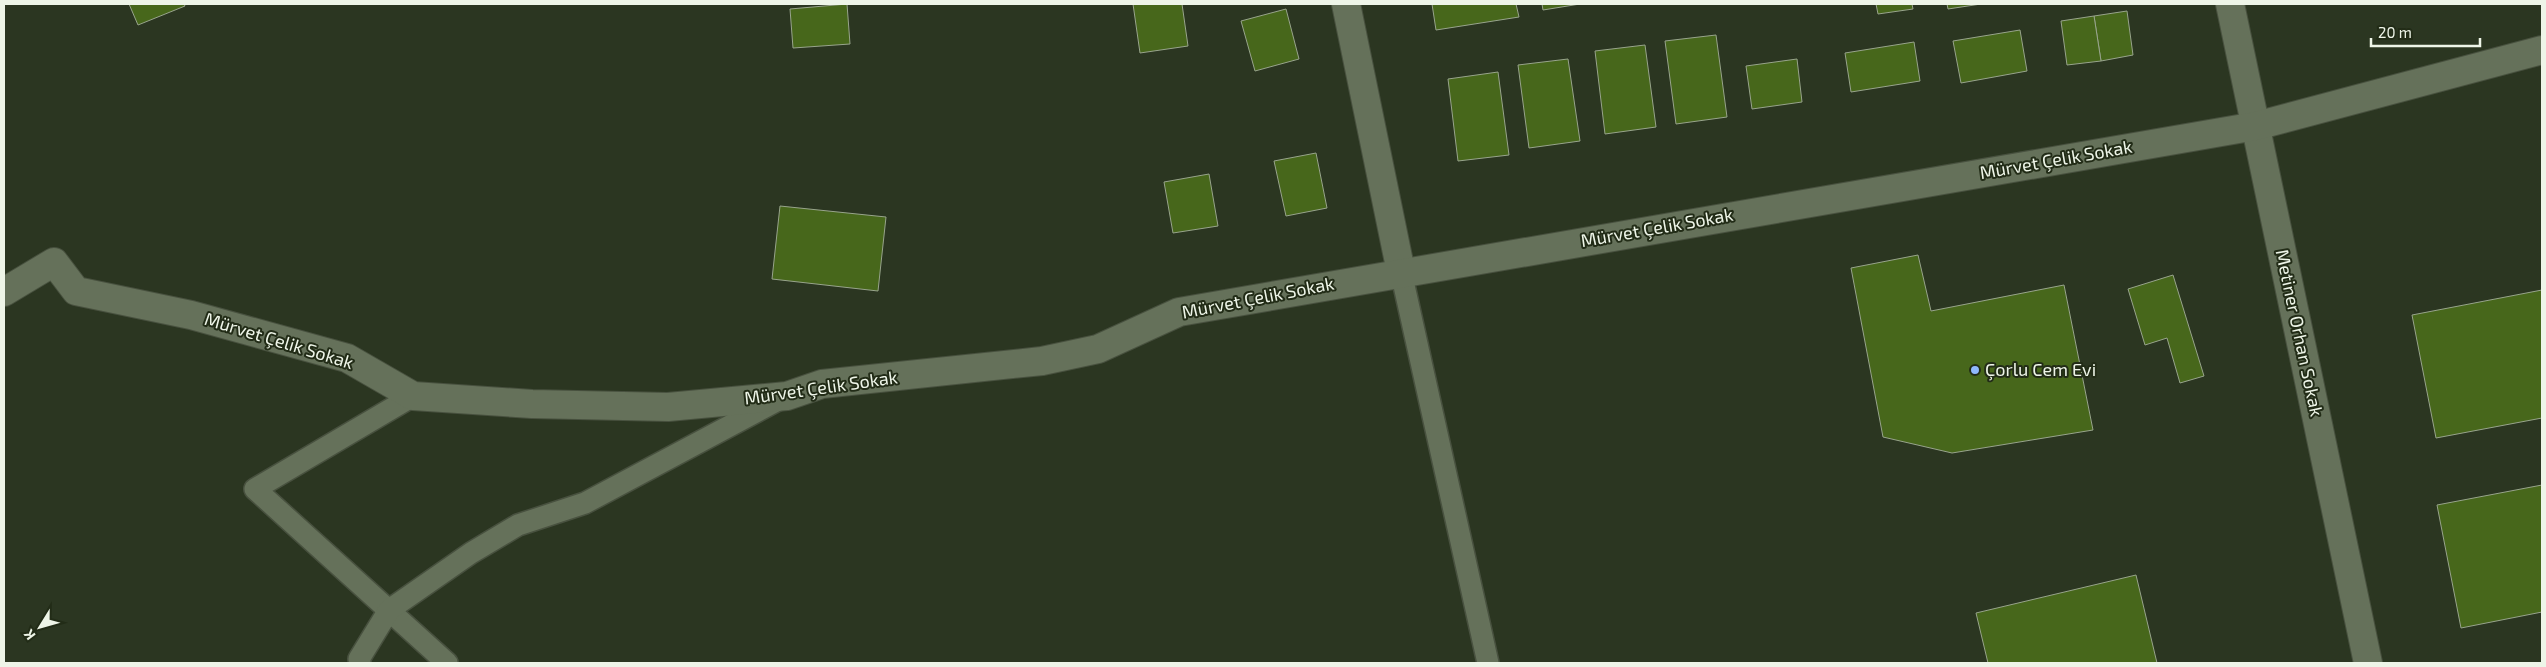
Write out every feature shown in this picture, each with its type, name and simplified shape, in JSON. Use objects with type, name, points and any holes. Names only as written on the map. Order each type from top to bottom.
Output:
[{"type":"street","points":[[1346,4],[1401,272]]},
{"type":"street","name":"Metiner Orhan Sokak","points":[[2230,4],[2368,663]]},
{"type":"street","name":"Mürvet Çelik Sokak","points":[[4,292],[54,262],[76,291],[191,315],[347,358],[413,396],[532,404],[668,407],[787,396],[822,384],[1042,362],[1098,349],[1179,312],[1401,272],[2256,126],[2542,50]]},
{"type":"lane","points":[[1401,272],[1488,663]]},
{"type":"lane","points":[[413,396],[255,489],[447,663]]},
{"type":"lane","points":[[360,663],[359,659],[389,610],[471,553],[518,525],[585,503],[787,396]]},
{"type":"building","points":[[129,4],[184,4],[185,6],[138,25]]},
{"type":"building","points":[[847,4],[850,44],[793,48],[790,9]]},
{"type":"building","points":[[1133,4],[1182,4],[1188,46],[1140,53]]},
{"type":"building","points":[[1432,4],[1516,4],[1519,17],[1436,30]]},
{"type":"building","points":[[1542,4],[1580,4],[1543,10]]},
{"type":"building","points":[[1876,4],[1912,4],[1913,9],[1878,14]]},
{"type":"building","points":[[1947,4],[1981,4],[1948,9]]},
{"type":"building","points":[[1286,9],[1299,59],[1255,71],[1241,21]]},
{"type":"building","points":[[2127,11],[2133,55],[2101,61],[2094,16]]},
{"type":"building","points":[[2094,16],[2101,61],[2067,65],[2061,21]]},
{"type":"building","points":[[2020,30],[2027,71],[1961,83],[1953,41]]},
{"type":"building","points":[[1716,35],[1727,117],[1676,124],[1665,41]]},
{"type":"building","points":[[1914,42],[1920,81],[1851,92],[1845,53]]},
{"type":"building","points":[[1645,45],[1656,127],[1605,134],[1595,51]]},
{"type":"building","points":[[1568,59],[1580,141],[1529,148],[1518,65]]},
{"type":"building","points":[[1797,59],[1802,102],[1752,109],[1746,66]]},
{"type":"building","points":[[1498,72],[1509,155],[1458,161],[1448,79]]},
{"type":"building","points":[[1316,153],[1327,208],[1286,216],[1274,161]]},
{"type":"building","points":[[1209,174],[1218,226],[1173,233],[1164,182]]},
{"type":"building","points":[[780,206],[886,217],[878,291],[772,279]]},
{"type":"building","name":"Çorlu Cem Evi","points":[[1918,255],[1931,311],[2064,285],[2093,430],[1952,453],[1883,437],[1851,268]]},
{"type":"building","points":[[2173,275],[2204,376],[2180,383],[2167,338],[2145,345],[2128,289]]},
{"type":"building","points":[[2542,290],[2542,418],[2436,438],[2412,315]]},
{"type":"building","points":[[2542,485],[2542,612],[2461,628],[2437,505]]},
{"type":"building","points":[[2136,575],[2157,663],[1988,663],[1976,613]]},
{"type":"place","name":"Çorlu Cem Evi","points":[[1975,370]]}]
